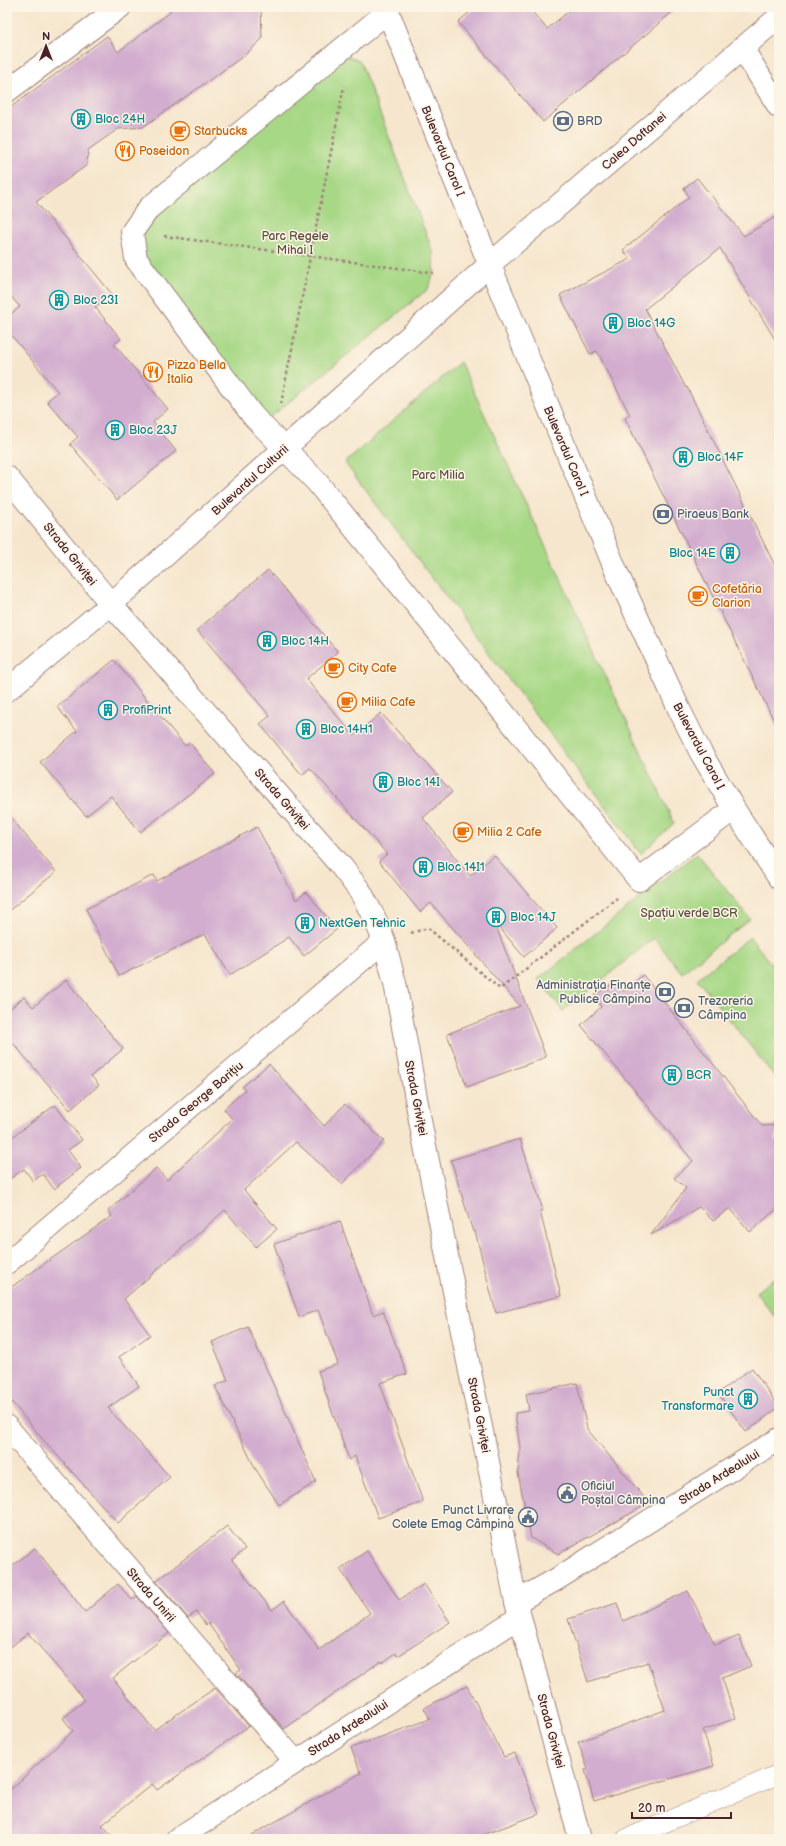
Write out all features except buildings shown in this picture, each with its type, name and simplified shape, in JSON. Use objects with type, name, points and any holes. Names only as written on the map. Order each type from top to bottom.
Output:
[{"type":"main road","points":[[7,91],[120,7]]},
{"type":"main road","points":[[386,10],[353,40],[149,208],[132,232],[136,259],[253,416],[316,481],[639,880],[734,809]]},
{"type":"main road","name":"Bulevardul Carol I","points":[[386,10],[489,265],[617,573],[679,709],[701,753],[734,809],[779,878]]},
{"type":"main road","name":"Calea Doftanei","points":[[489,265],[779,17]]},
{"type":"main road","points":[[742,48],[779,107]]},
{"type":"main road","name":"Bulevardul Culturii","points":[[7,690],[111,604],[489,265]]},
{"type":"main road","name":"Strada Griviței","points":[[7,477],[111,604],[341,866],[360,891],[375,918],[384,940],[395,983],[424,1139],[518,1609],[580,1839]]},
{"type":"main road","name":"Strada George Barițiu","points":[[7,1263],[384,940]]},
{"type":"main road","name":"Strada Unirii","points":[[7,1427],[296,1762]]},
{"type":"main road","name":"Strada Ardealului","points":[[177,1839],[296,1762],[518,1609],[557,1578],[779,1439]]},
{"type":"lane","points":[[626,1839],[779,1774]]},
{"type":"path","points":[[280,409],[353,40]]},
{"type":"path","points":[[132,232],[434,273]]},
{"type":"path","points":[[384,940],[428,928],[500,989],[639,880]]},
{"type":"green space","name":"Parc Regele Mihai I","points":[[338,53],[360,61],[433,252],[434,273],[428,289],[262,424],[136,259],[149,207]]},
{"type":"green space","name":"Parc Milia","points":[[460,362],[674,823],[641,854],[345,463]]},
{"type":"green space","name":"Spațiu verde BCR","points":[[697,853],[750,919],[682,973],[654,938],[563,1011],[538,979]]},
{"type":"green space","name":"Spațiu verde BCR","points":[[750,937],[779,974],[779,1082],[697,979]]},
{"type":"green space","points":[[779,1275],[779,1312],[774,1316],[756,1292]]},
{"type":"place","name":"Bloc 24H","points":[[81,119]]},
{"type":"place","name":"BRD","points":[[563,121]]},
{"type":"place","name":"Starbucks","points":[[180,131]]},
{"type":"place","name":"Poseidon","points":[[125,151]]},
{"type":"place","name":"Bloc 23I","points":[[59,300]]},
{"type":"place","name":"Bloc 14G","points":[[613,323]]},
{"type":"place","name":"Pizza Bella Italia","points":[[153,372]]},
{"type":"place","name":"Bloc 23J","points":[[115,430]]},
{"type":"place","name":"Bloc 14F","points":[[683,457]]},
{"type":"place","name":"Piraeus Bank","points":[[663,514]]},
{"type":"place","name":"Bloc 14E","points":[[730,553]]},
{"type":"place","name":"Cofetăria Clarion","points":[[698,596]]},
{"type":"place","name":"Bloc 14H","points":[[267,641]]},
{"type":"place","name":"City Cafe","points":[[334,668]]},
{"type":"place","name":"Milia Cafe","points":[[347,702]]},
{"type":"place","name":"ProfiPrint","points":[[108,710]]},
{"type":"place","name":"Bloc 14H1","points":[[306,729]]},
{"type":"place","name":"Bloc 14I","points":[[383,782]]},
{"type":"place","name":"Milia 2 Cafe","points":[[463,832]]},
{"type":"place","name":"Bloc 14I1","points":[[423,867]]},
{"type":"place","name":"Bloc 14J","points":[[496,917]]},
{"type":"place","name":"NextGen Tehnic","points":[[305,923]]},
{"type":"place","name":"Administrația Finanțe Publice Câmpina","points":[[665,992]]},
{"type":"place","name":"Trezoreria Câmpina","points":[[684,1008]]},
{"type":"place","name":"BCR","points":[[672,1075]]},
{"type":"place","name":"Punct Transformare","points":[[748,1399]]},
{"type":"place","name":"Oficiul Poștal Câmpina","points":[[567,1493]]},
{"type":"place","name":"Punct Livrare Colete Emag Câmpina","points":[[528,1517]]}]
